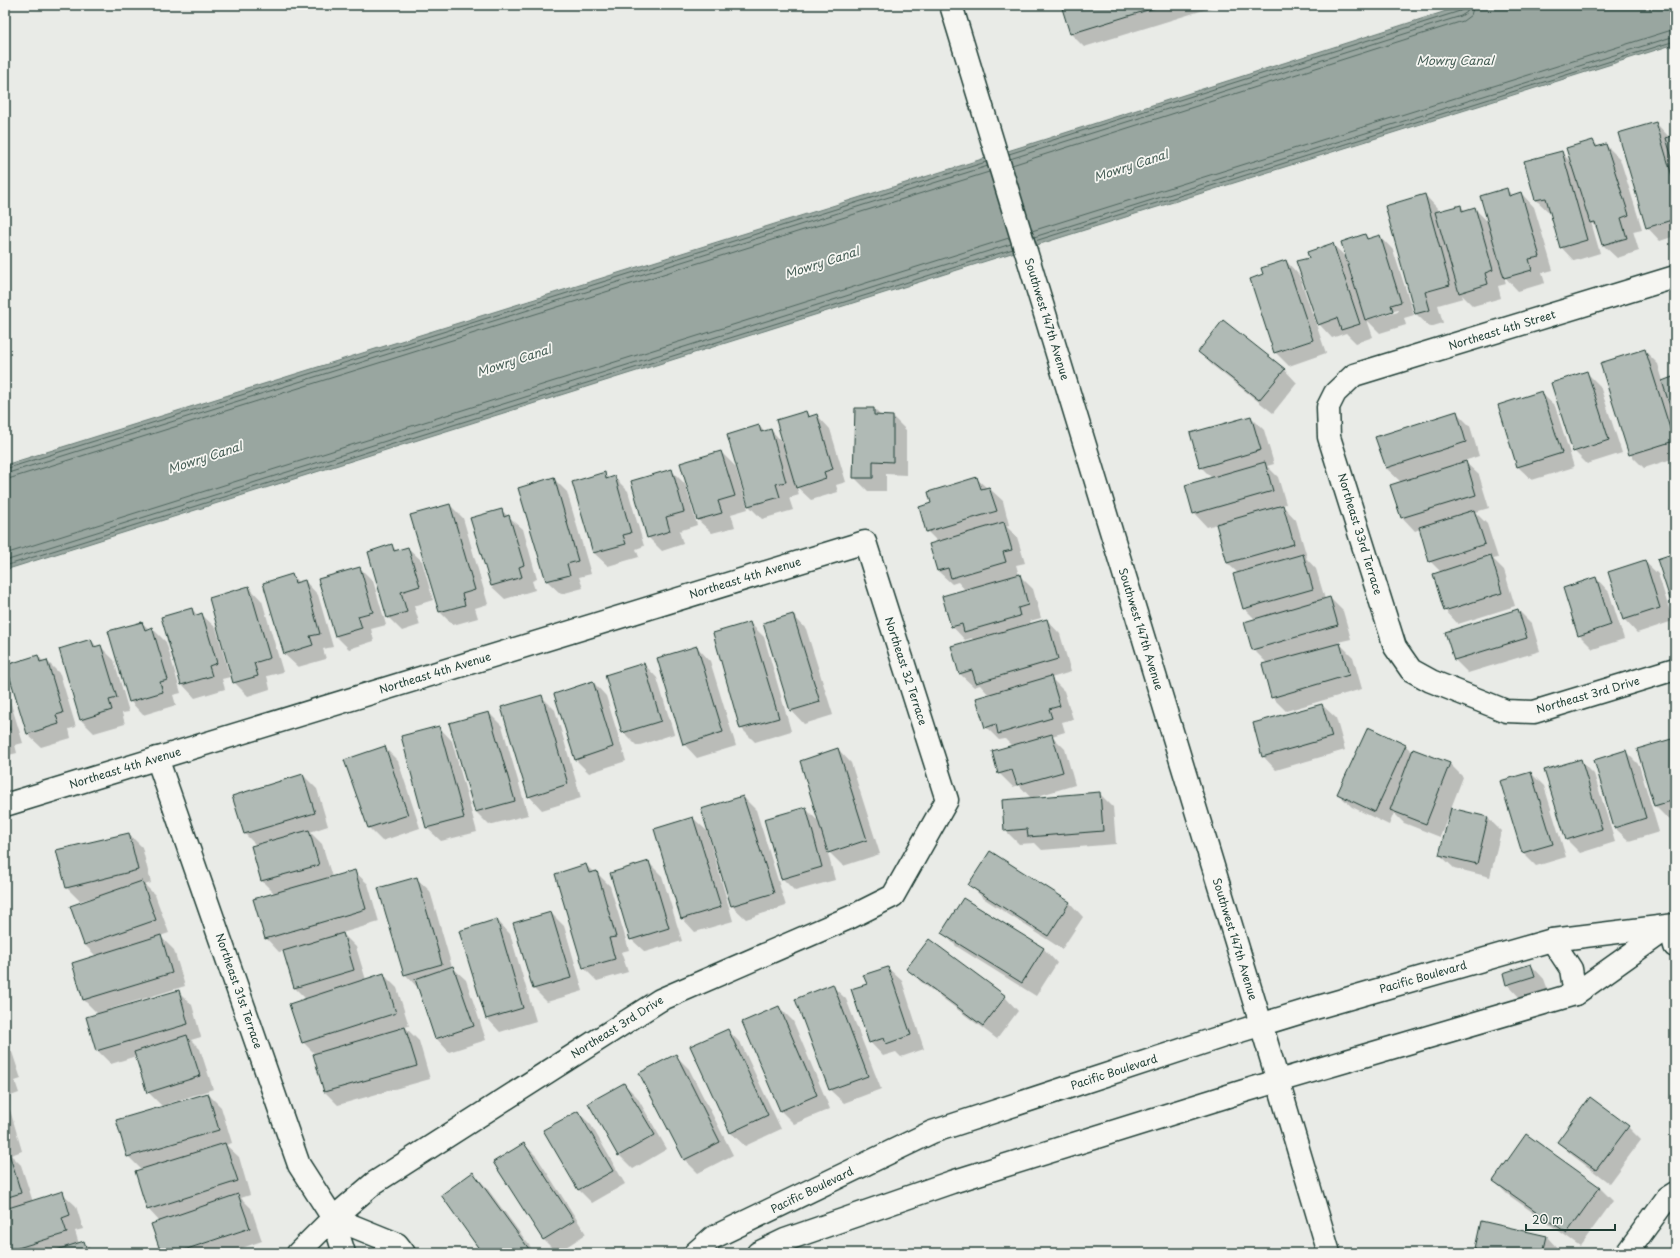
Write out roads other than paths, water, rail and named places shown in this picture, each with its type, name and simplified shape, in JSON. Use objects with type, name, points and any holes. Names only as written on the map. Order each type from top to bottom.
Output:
[{"type":"street","name":"Southwest 147th Avenue","points":[[951,5],[1261,1024],[1329,1253]]},
{"type":"street","name":"Northeast 4th Street","points":[[1335,394],[1354,375],[1675,277]]},
{"type":"street","name":"Northeast 33rd Terrace","points":[[1335,394],[1328,407],[1329,437],[1395,647],[1411,670]]},
{"type":"street","name":"Northeast 4th Avenue","points":[[5,805],[865,542]]},
{"type":"street","name":"Northeast 32 Terrace","points":[[865,542],[947,800]]},
{"type":"street","name":"Northeast 3rd Drive","points":[[1411,670],[1430,681],[1506,711],[1534,712],[1675,669]]},
{"type":"street","name":"Northeast 31st Terrace","points":[[157,758],[300,1165],[333,1218],[344,1253]]},
{"type":"street","name":"Northeast 3rd Drive","points":[[298,1253],[333,1218],[374,1183],[660,1000],[851,917],[893,896],[947,800]]},
{"type":"street","name":"Pacific Boulevard","points":[[695,1253],[712,1238],[932,1132],[1261,1024],[1552,940],[1673,933]]},
{"type":"street","name":"Pacific Boulevard","points":[[758,1253],[785,1240],[952,1182],[1277,1081],[1575,994],[1673,933]]},
{"type":"street","points":[[1552,940],[1571,969],[1575,994]]},
{"type":"street","points":[[1627,1253],[1667,1198],[1675,1193]]},
{"type":"street","points":[[333,1218],[397,1244],[404,1253]]},
{"type":"water","name":"Mowry Canal","points":[[1465,5],[1675,5],[1675,44],[5,570],[5,465],[1046,139]]}]
